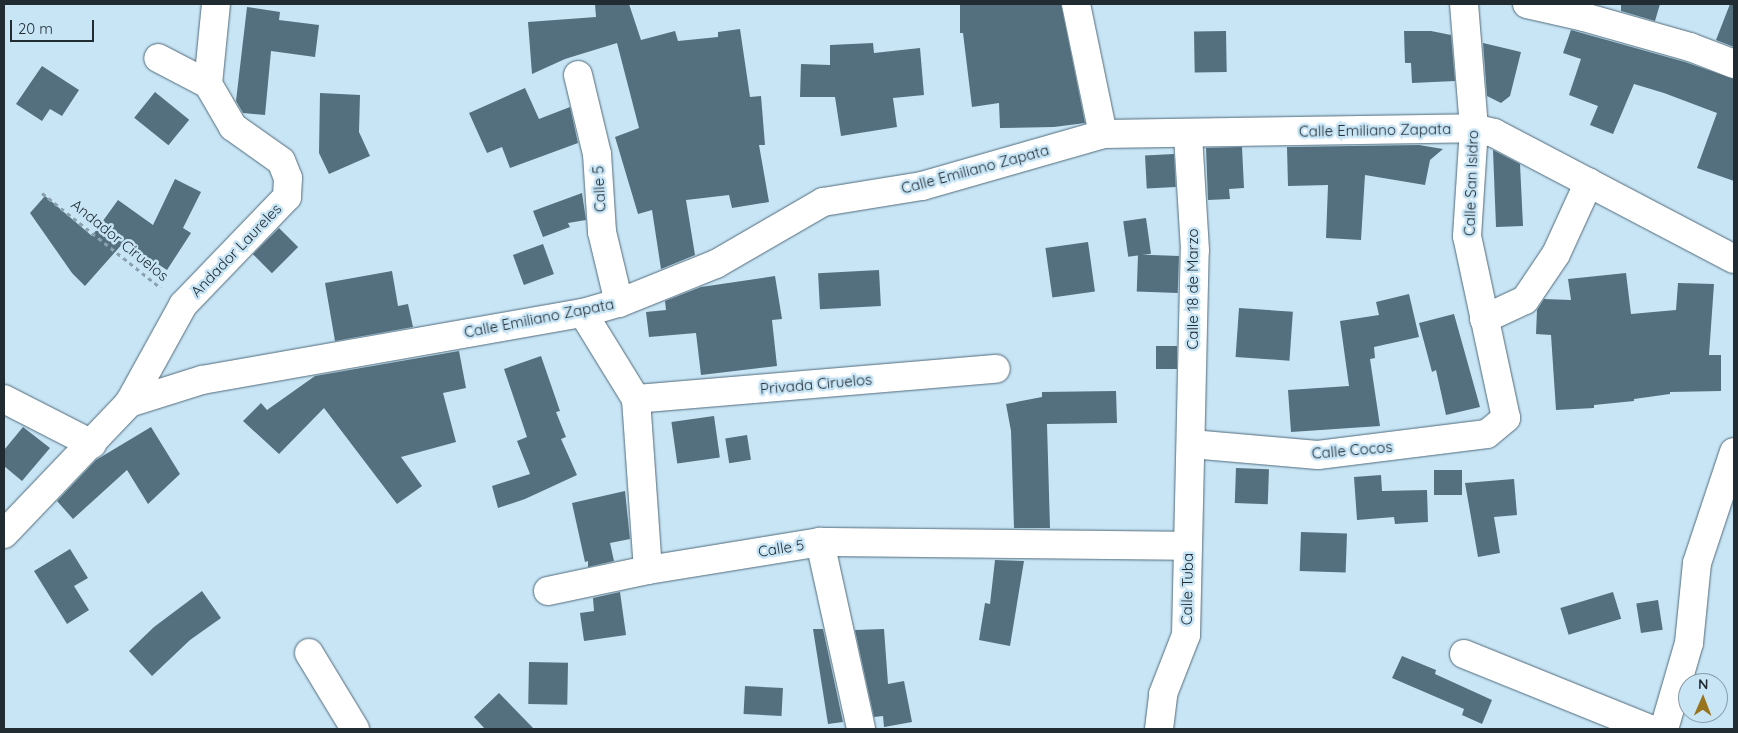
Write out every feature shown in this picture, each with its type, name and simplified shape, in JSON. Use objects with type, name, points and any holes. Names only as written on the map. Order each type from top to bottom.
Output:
[{"type":"street","points":[[158,58],[208,84],[216,4]]},
{"type":"street","points":[[1076,4],[1103,134]]},
{"type":"street","name":"Calle San Isidro","points":[[1464,4],[1474,128],[1467,236],[1506,418]]},
{"type":"street","points":[[1527,4],[1690,46],[1734,64]]},
{"type":"street","name":"Calle 5","points":[[578,75],[597,154],[602,232],[619,303]]},
{"type":"street","name":"Andador Laureles","points":[[129,403],[183,306],[287,197],[288,178],[281,161],[233,127],[208,84]]},
{"type":"street","name":"Calle Emiliano Zapata","points":[[129,403],[202,380],[583,313],[619,303],[716,264],[823,202],[922,186],[1103,134],[1474,128],[1494,133],[1734,259]]},
{"type":"street","name":"Calle 18 de Marzo","points":[[1188,134],[1195,250],[1191,444]]},
{"type":"street","points":[[1484,319],[1525,300],[1556,254],[1589,182]]},
{"type":"street","points":[[583,313],[636,399],[648,570]]},
{"type":"street","name":"Privada Ciruelos","points":[[636,399],[996,370]]},
{"type":"street","points":[[4,399],[92,444]]},
{"type":"street","points":[[4,534],[92,444],[129,403]]},
{"type":"street","name":"Calle Cocos","points":[[1191,444],[1318,455],[1487,434],[1506,418]]},
{"type":"street","name":"Calle Tuba","points":[[1159,729],[1163,694],[1186,635],[1191,444]]},
{"type":"street","points":[[1664,729],[1688,643],[1697,562],[1734,452]]},
{"type":"street","points":[[820,542],[861,729]]},
{"type":"street","name":"Calle 5","points":[[548,591],[648,570],[820,542],[1188,546]]},
{"type":"street","points":[[309,654],[355,729]]},
{"type":"street","points":[[1464,654],[1650,729]]},
{"type":"path","name":"Andador Ciruelos","points":[[42,193],[183,306]]},
{"type":"building","points":[[595,4],[629,4],[641,40],[675,31],[678,41],[718,37],[718,32],[740,29],[750,97],[761,96],[765,145],[759,145],[769,202],[732,208],[729,195],[686,200],[695,255],[661,269],[652,210],[638,214],[615,137],[639,128],[617,43],[565,59],[532,74],[528,22],[596,17]]},
{"type":"building","points":[[960,4],[1061,4],[1085,123],[1054,127],[1000,128],[999,103],[972,107],[963,33],[960,33]]},
{"type":"building","points":[[1621,4],[1660,4],[1655,21],[1621,11]]},
{"type":"building","points":[[1730,4],[1734,4],[1734,47],[1716,40]]},
{"type":"building","points":[[247,7],[280,12],[279,20],[319,25],[315,57],[271,51],[265,115],[243,113],[236,101]]},
{"type":"building","points":[[1571,30],[1685,62],[1734,79],[1734,181],[1697,168],[1717,113],[1634,84],[1613,134],[1590,125],[1598,106],[1569,95],[1581,59],[1563,53]]},
{"type":"building","points":[[1226,31],[1227,72],[1195,73],[1194,32]]},
{"type":"building","points":[[1404,31],[1431,31],[1451,35],[1455,81],[1412,83],[1411,63],[1405,63]]},
{"type":"building","points":[[873,43],[874,53],[920,48],[924,95],[893,98],[897,127],[841,136],[835,97],[800,97],[801,64],[830,65],[830,45]]},
{"type":"building","points":[[1483,43],[1521,52],[1510,96],[1501,103],[1487,96]]},
{"type":"building","points":[[42,66],[79,90],[62,116],[50,109],[42,121],[16,104]]},
{"type":"building","points":[[525,88],[539,119],[570,107],[578,143],[510,168],[502,147],[487,153],[469,113]]},
{"type":"building","points":[[155,92],[189,120],[168,145],[134,118]]},
{"type":"building","points":[[320,93],[360,95],[359,132],[370,156],[329,174],[319,153]]},
{"type":"building","points":[[1419,145],[1443,149],[1430,160],[1425,185],[1365,175],[1361,240],[1326,238],[1328,185],[1288,186],[1287,147]]},
{"type":"building","points":[[1242,147],[1244,188],[1229,189],[1230,199],[1208,200],[1206,148]]},
{"type":"building","points":[[1493,150],[1520,164],[1523,226],[1496,227]]},
{"type":"building","points":[[1174,154],[1176,187],[1147,188],[1145,156]]},
{"type":"building","points":[[175,179],[201,192],[183,228],[191,233],[167,270],[124,242],[85,286],[72,273],[30,213],[45,196],[92,236],[118,200],[153,225]]},
{"type":"building","points":[[582,193],[586,220],[568,223],[570,227],[543,237],[533,211]]},
{"type":"building","points":[[1146,218],[1151,254],[1128,257],[1123,221]]},
{"type":"building","points":[[279,228],[298,247],[272,273],[253,254]]},
{"type":"building","points":[[1088,242],[1095,292],[1052,297],[1045,248]]},
{"type":"building","points":[[543,244],[554,274],[524,285],[513,255]]},
{"type":"building","points":[[1138,255],[1179,256],[1178,293],[1137,292]]},
{"type":"building","points":[[879,270],[881,306],[820,309],[818,273]]},
{"type":"building","points":[[392,271],[398,306],[408,304],[413,327],[335,341],[325,283]]},
{"type":"building","points":[[1626,273],[1631,314],[1676,310],[1678,283],[1714,284],[1709,355],[1721,355],[1721,391],[1670,392],[1670,394],[1634,399],[1634,401],[1594,405],[1594,408],[1556,410],[1551,335],[1536,334],[1537,310],[1544,299],[1571,300],[1568,279]]},
{"type":"building","points":[[775,276],[782,319],[772,320],[777,366],[701,375],[696,333],[649,337],[646,312],[666,310],[665,301],[701,287]]},
{"type":"building","points":[[1409,294],[1419,337],[1374,347],[1375,358],[1370,359],[1380,426],[1291,432],[1288,390],[1349,386],[1340,321],[1379,315],[1376,302]]},
{"type":"building","points":[[1239,308],[1293,312],[1289,361],[1236,357]]},
{"type":"building","points":[[1454,314],[1480,407],[1446,415],[1436,370],[1432,372],[1419,323]]},
{"type":"building","points":[[1156,346],[1177,346],[1177,369],[1156,369]]},
{"type":"building","points":[[459,351],[466,388],[443,393],[456,442],[401,457],[422,486],[397,504],[324,408],[279,454],[243,421],[261,403],[267,410],[315,376]]},
{"type":"building","points":[[541,356],[560,411],[556,412],[566,437],[561,439],[577,475],[525,499],[498,508],[492,486],[530,474],[517,441],[527,437],[504,369]]},
{"type":"building","points":[[1116,391],[1117,423],[1047,424],[1050,528],[1014,528],[1011,431],[1006,404],[1042,397],[1042,392]]},
{"type":"building","points":[[714,416],[720,458],[677,464],[671,422]]},
{"type":"building","points":[[23,427],[50,448],[22,481],[4,466],[4,450]]},
{"type":"building","points":[[151,427],[180,474],[148,504],[127,470],[73,519],[57,501],[96,460]]},
{"type":"building","points":[[747,435],[751,460],[729,463],[725,438]]},
{"type":"building","points":[[1236,468],[1269,469],[1268,504],[1235,503]]},
{"type":"building","points":[[1434,470],[1462,470],[1462,495],[1434,495]]},
{"type":"building","points":[[1381,475],[1382,491],[1427,490],[1428,522],[1395,524],[1394,517],[1357,520],[1354,477]]},
{"type":"building","points":[[1514,479],[1517,515],[1494,517],[1500,553],[1478,557],[1465,483]]},
{"type":"building","points":[[625,491],[630,539],[610,543],[614,561],[588,567],[588,561],[585,562],[572,503]]},
{"type":"building","points":[[1301,532],[1347,534],[1346,573],[1300,571]]},
{"type":"building","points":[[70,549],[88,578],[74,586],[89,610],[67,624],[34,571]]},
{"type":"building","points":[[995,560],[1024,561],[1010,646],[979,640],[985,603],[990,604]]},
{"type":"building","points":[[202,591],[221,618],[190,640],[152,676],[129,651],[154,627]]},
{"type":"building","points":[[620,592],[626,635],[584,641],[580,613],[594,611],[593,598]]},
{"type":"building","points":[[1613,592],[1621,619],[1569,635],[1560,608]]},
{"type":"building","points":[[1658,600],[1663,630],[1641,633],[1636,603]]},
{"type":"building","points":[[813,629],[823,629],[843,722],[828,724]]},
{"type":"building","points":[[884,629],[888,684],[904,681],[912,722],[884,727],[883,716],[874,717],[855,630]]},
{"type":"building","points":[[1402,656],[1436,670],[1435,674],[1492,700],[1482,724],[1462,715],[1464,709],[1392,678]]},
{"type":"building","points":[[529,662],[568,663],[567,705],[528,704]]},
{"type":"building","points":[[745,686],[783,688],[781,716],[744,714]]},
{"type":"building","points":[[499,693],[534,729],[485,729],[474,717]]}]
